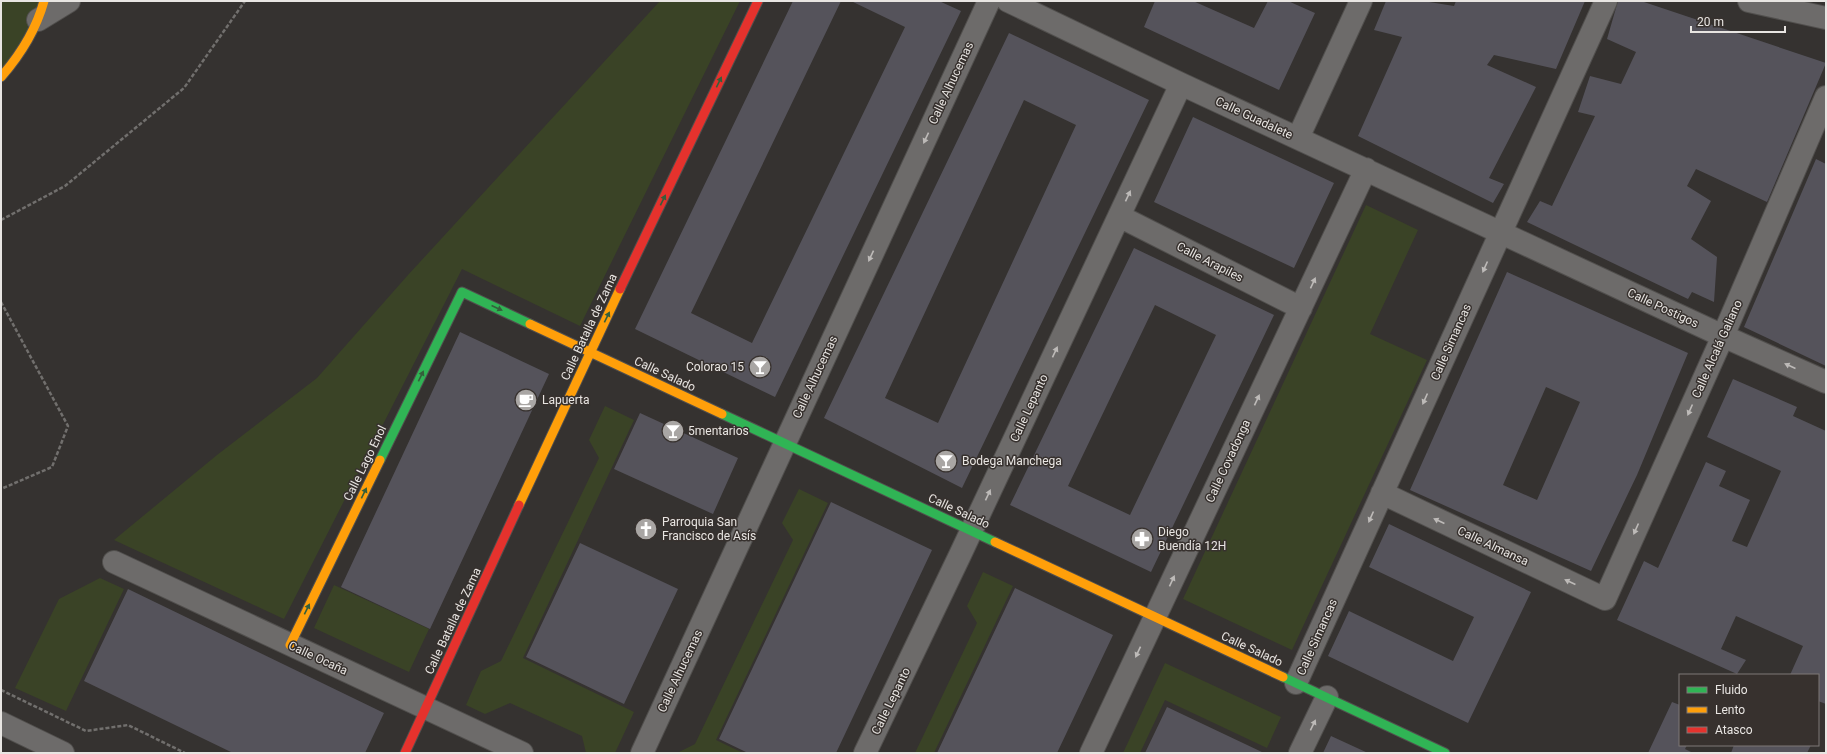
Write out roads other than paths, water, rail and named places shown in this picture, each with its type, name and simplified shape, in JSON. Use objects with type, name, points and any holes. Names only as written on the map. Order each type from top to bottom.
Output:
[{"type":"street","points":[[1,77],[26,44],[41,11],[70,1]]},
{"type":"street","name":"Calle Batalla de Zama","points":[[405,753],[590,352],[758,1]]},
{"type":"street","name":"Calle Alhucemas","points":[[642,753],[989,1]]},
{"type":"street","name":"Calle Guadalete","points":[[1008,1],[1181,84],[1501,232]]},
{"type":"street","points":[[1298,138],[1361,1]]},
{"type":"street","name":"Calle Simancas","points":[[1296,683],[1606,1]]},
{"type":"street","points":[[1749,1],[1826,18]]},
{"type":"street","name":"Calle Lepanto","points":[[865,753],[972,531],[1181,84]]},
{"type":"street","name":"Calle Alcalá Galiano","points":[[1605,599],[1723,336],[1826,97]]},
{"type":"street","name":"Calle Covadonga","points":[[1091,753],[1366,169]]},
{"type":"street","name":"Calle Arapiles","points":[[1119,216],[1301,308]]},
{"type":"street","name":"Calle Postigos","points":[[1501,232],[1723,336],[1826,382]]},
{"type":"street","name":"Calle Salado","points":[[462,292],[1445,753]]},
{"type":"street","name":"Calle Lago Enol","points":[[290,644],[462,292]]},
{"type":"street","name":"Calle Almansa","points":[[1382,493],[1605,599]]},
{"type":"street","name":"Calle Ocaña","points":[[114,562],[522,753]]},
{"type":"street","points":[[1300,753],[1327,697]]},
{"type":"street","points":[[1,723],[63,753]]},
{"type":"place","name":"Colorao 15","points":[[760,367]]},
{"type":"place","name":"Lapuerta","points":[[526,400]]},
{"type":"place","name":"5mentarios","points":[[673,431]]},
{"type":"place","name":"Bodega Manchega","points":[[946,461]]},
{"type":"place","name":"Parroquia San Francisco de Asís","points":[[646,529]]},
{"type":"place","name":"Diego Buendía 12H","points":[[1142,539]]}]
